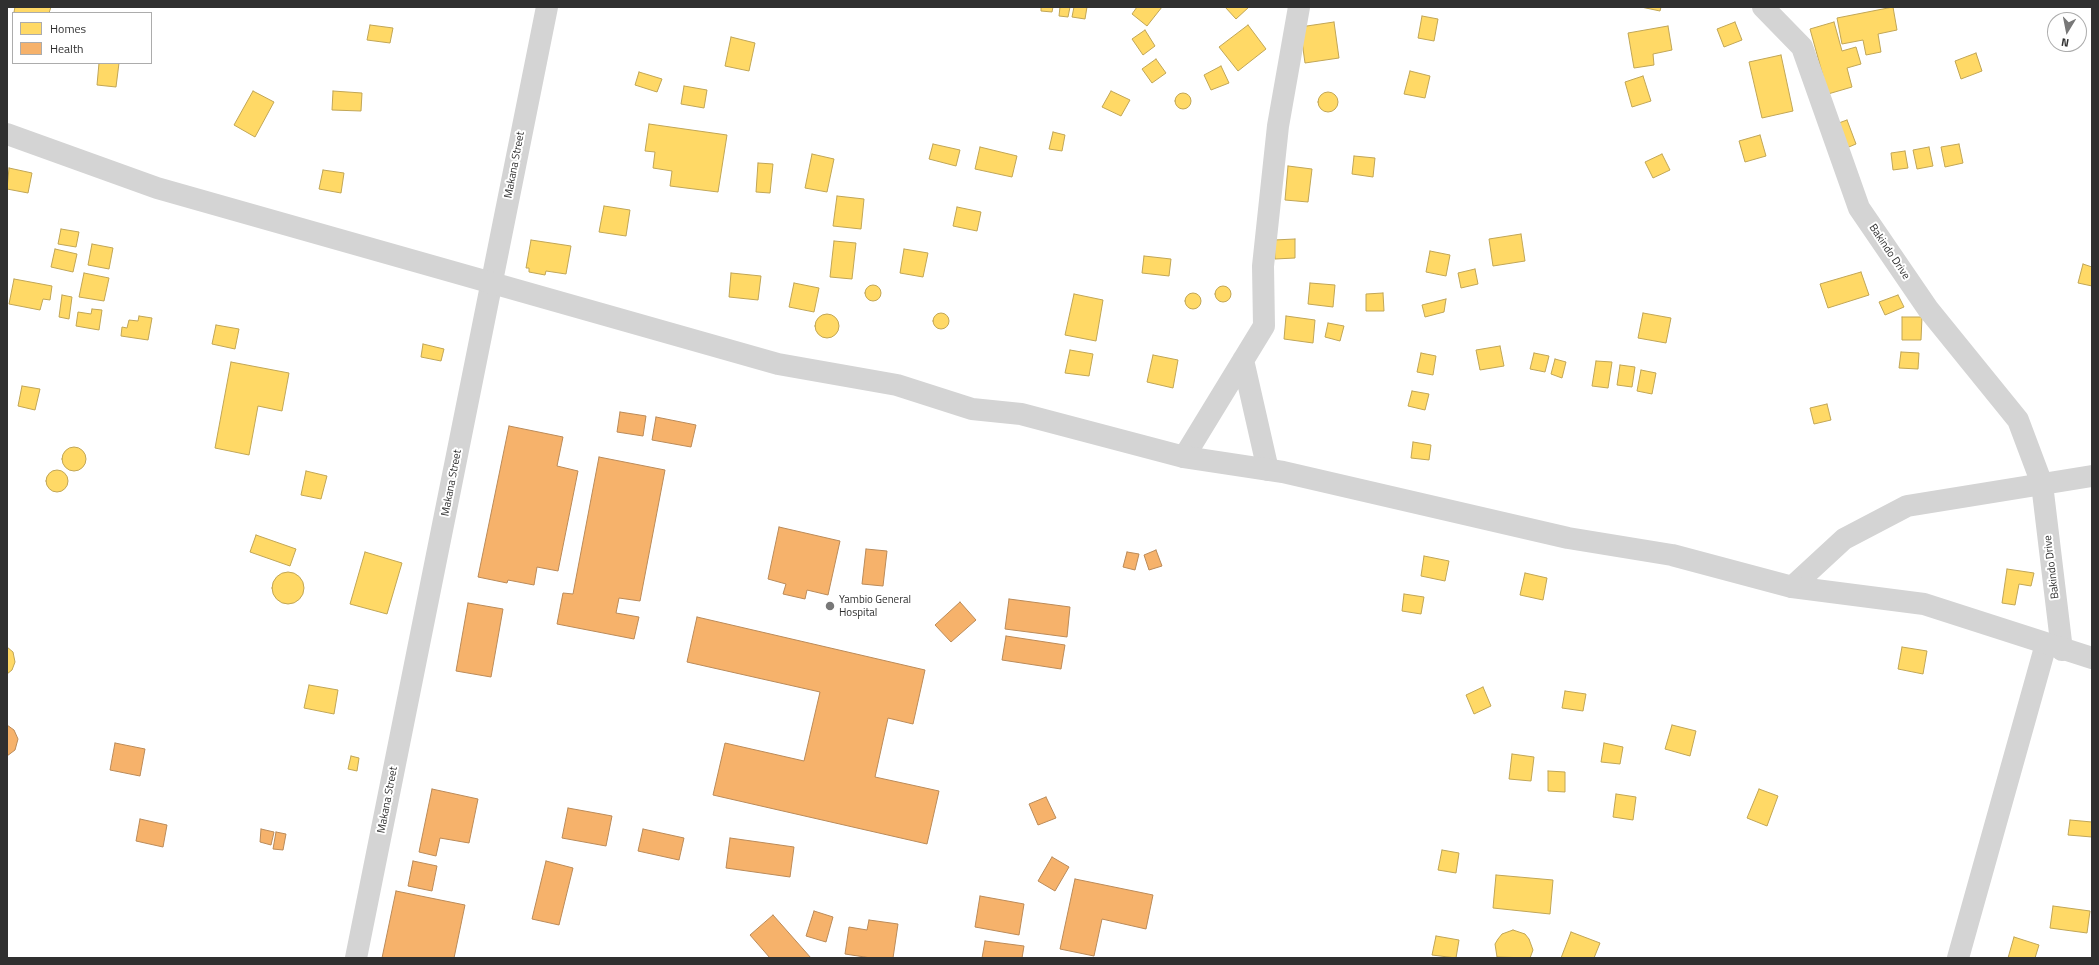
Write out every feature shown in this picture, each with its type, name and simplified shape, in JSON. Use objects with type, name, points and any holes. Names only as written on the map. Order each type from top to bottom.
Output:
[{"type":"street","name":"Makana Street","points":[[356,958],[547,7]]},
{"type":"street","points":[[1184,457],[1264,326],[1263,266],[1270,196],[1278,126],[1299,7]]},
{"type":"street","name":"Bakindo Drive","points":[[1763,7],[1802,47],[1859,208],[1928,310],[2018,420],[2042,484],[2054,647]]},
{"type":"street","points":[[7,134],[157,188],[778,364],[897,385],[972,409],[1021,414],[1184,457],[1268,470],[1568,538],[1672,555],[1792,587],[1924,604],[2092,658]]},
{"type":"street","points":[[1243,360],[1268,470]]},
{"type":"street","points":[[1792,587],[1844,539],[1907,506],[2092,476]]},
{"type":"street","points":[[1958,958],[2054,647]]},
{"type":"building: Homes","points":[[15,7],[51,7],[49,12],[14,12]]},
{"type":"building: Homes","points":[[1041,7],[1053,7],[1052,12],[1041,11]]},
{"type":"building: Homes","points":[[1060,7],[1070,7],[1068,17],[1059,16]]},
{"type":"building: Homes","points":[[1074,7],[1087,7],[1085,19],[1072,17]]},
{"type":"building: Homes","points":[[1137,7],[1162,7],[1147,26],[1132,14]]},
{"type":"building: Homes","points":[[1225,7],[1249,7],[1236,19]]},
{"type":"building: Homes","points":[[1641,7],[1661,7],[1660,11]]},
{"type":"building: Homes","points":[[1893,7],[1897,30],[1878,34],[1881,52],[1866,55],[1863,40],[1842,44],[1837,18]]},
{"type":"building: Homes","points":[[1422,16],[1438,19],[1434,41],[1418,38]]},
{"type":"building: Homes","points":[[1334,22],[1339,58],[1305,63],[1300,27]]},
{"type":"building: Homes","points":[[1735,22],[1742,40],[1724,47],[1717,29]]},
{"type":"building: Homes","points":[[1834,22],[1842,51],[1856,47],[1861,64],[1847,68],[1852,87],[1828,94],[1810,29]]},
{"type":"building: Homes","points":[[370,25],[393,28],[390,43],[367,40]]},
{"type":"building: Homes","points":[[1248,25],[1266,49],[1238,71],[1219,47]]},
{"type":"building: Homes","points":[[1668,26],[1672,50],[1653,54],[1654,65],[1634,68],[1628,33]]},
{"type":"building: Homes","points":[[1145,30],[1155,46],[1143,55],[1132,39]]},
{"type":"building: Homes","points":[[731,37],[755,43],[749,71],[725,66]]},
{"type":"building: Homes","points":[[1976,53],[1982,71],[1961,79],[1955,61]]},
{"type":"building: Homes","points":[[1781,55],[1793,111],[1762,118],[1749,62]]},
{"type":"building: Homes","points":[[1156,59],[1166,73],[1152,83],[1142,69]]},
{"type":"building: Homes","points":[[99,64],[119,64],[116,87],[97,85]]},
{"type":"building: Homes","points":[[1221,66],[1229,83],[1211,90],[1204,75]]},
{"type":"building: Homes","points":[[1410,71],[1430,76],[1425,98],[1404,94]]},
{"type":"building: Homes","points":[[639,72],[662,79],[657,92],[635,85]]},
{"type":"building: Homes","points":[[1643,76],[1651,101],[1632,107],[1625,82]]},
{"type":"building: Homes","points":[[684,86],[707,90],[704,108],[681,104]]},
{"type":"building: Homes","points":[[253,91],[274,102],[255,137],[234,125]]},
{"type":"building: Homes","points":[[333,91],[362,93],[361,111],[332,110]]},
{"type":"building: Homes","points":[[1111,91],[1130,100],[1121,116],[1102,107]]},
{"type":"building: Homes","points":[[1328,92],[1335,95],[1338,102],[1335,109],[1328,112],[1321,109],[1318,102],[1321,95]]},
{"type":"building: Homes","points":[[1183,93],[1189,95],[1191,101],[1189,107],[1183,109],[1177,107],[1175,101],[1177,95]]},
{"type":"building: Homes","points":[[1847,120],[1856,144],[1844,149],[1836,124]]},
{"type":"building: Homes","points":[[649,124],[727,135],[718,192],[670,186],[672,171],[653,168],[655,152],[645,151]]},
{"type":"building: Homes","points":[[1053,132],[1065,135],[1062,151],[1049,149]]},
{"type":"building: Homes","points":[[1760,135],[1766,156],[1745,162],[1739,141]]},
{"type":"building: Homes","points":[[933,144],[960,150],[956,166],[929,159]]},
{"type":"building: Homes","points":[[1959,144],[1963,163],[1945,167],[1941,147]]},
{"type":"building: Homes","points":[[980,147],[1017,156],[1012,177],[975,169]]},
{"type":"building: Homes","points":[[1929,147],[1933,166],[1917,169],[1913,150]]},
{"type":"building: Homes","points":[[1905,151],[1908,168],[1893,170],[1891,153]]},
{"type":"building: Homes","points":[[812,154],[834,159],[827,192],[805,188]]},
{"type":"building: Homes","points":[[1662,154],[1670,170],[1653,178],[1645,162]]},
{"type":"building: Homes","points":[[1354,156],[1375,158],[1373,177],[1352,174]]},
{"type":"building: Homes","points":[[758,163],[773,164],[770,193],[756,192]]},
{"type":"building: Homes","points":[[1288,166],[1312,169],[1308,202],[1285,200]]},
{"type":"building: Homes","points":[[9,168],[32,173],[28,193],[7,189]]},
{"type":"building: Homes","points":[[323,170],[344,173],[341,193],[319,189]]},
{"type":"building: Homes","points":[[837,196],[864,199],[861,229],[833,226]]},
{"type":"building: Homes","points":[[604,206],[630,210],[626,236],[599,232]]},
{"type":"building: Homes","points":[[957,207],[981,212],[977,231],[953,226]]},
{"type":"building: Homes","points":[[61,229],[79,232],[76,247],[58,244]]},
{"type":"building: Homes","points":[[1521,234],[1525,261],[1493,266],[1489,239]]},
{"type":"building: Homes","points":[[1295,239],[1295,258],[1275,259],[1274,240]]},
{"type":"building: Homes","points":[[531,240],[571,246],[566,274],[546,271],[545,275],[529,272],[529,268],[526,268]]},
{"type":"building: Homes","points":[[834,241],[856,243],[852,279],[830,277]]},
{"type":"building: Homes","points":[[92,244],[113,248],[109,269],[88,265]]},
{"type":"building: Homes","points":[[55,249],[77,254],[73,272],[51,267]]},
{"type":"building: Homes","points":[[904,249],[928,253],[923,277],[900,273]]},
{"type":"building: Homes","points":[[1430,251],[1450,255],[1446,276],[1426,272]]},
{"type":"building: Homes","points":[[1144,256],[1171,259],[1169,276],[1142,273]]},
{"type":"building: Homes","points":[[2083,264],[2092,267],[2092,286],[2078,283]]},
{"type":"building: Homes","points":[[1475,269],[1478,284],[1461,288],[1458,273]]},
{"type":"building: Homes","points":[[1861,272],[1869,295],[1828,308],[1820,284]]},
{"type":"building: Homes","points":[[84,273],[109,278],[104,301],[79,297]]},
{"type":"building: Homes","points":[[731,273],[761,276],[758,300],[729,297]]},
{"type":"building: Homes","points":[[14,279],[52,286],[50,300],[43,299],[40,310],[9,304]]},
{"type":"building: Homes","points":[[794,283],[819,288],[814,312],[789,307]]},
{"type":"building: Homes","points":[[1310,283],[1335,285],[1333,307],[1308,304]]},
{"type":"building: Homes","points":[[870,285],[876,285],[881,290],[879,299],[876,301],[870,301],[865,296],[865,290]]},
{"type":"building: Homes","points":[[1223,286],[1229,288],[1231,294],[1229,300],[1223,302],[1217,300],[1215,294],[1217,288]]},
{"type":"building: Homes","points":[[1193,293],[1199,295],[1201,301],[1199,307],[1193,309],[1187,307],[1185,301],[1187,295]]},
{"type":"building: Homes","points":[[1383,293],[1384,311],[1366,311],[1366,294]]},
{"type":"building: Homes","points":[[1074,294],[1103,300],[1096,341],[1065,335]]},
{"type":"building: Homes","points":[[62,295],[72,297],[69,319],[59,317]]},
{"type":"building: Homes","points":[[1898,295],[1904,307],[1885,315],[1879,302]]},
{"type":"building: Homes","points":[[1446,299],[1444,312],[1425,317],[1422,305]]},
{"type":"building: Homes","points":[[92,309],[102,310],[99,330],[76,326],[78,312],[91,314]]},
{"type":"building: Homes","points":[[938,313],[944,313],[949,318],[947,327],[944,329],[938,329],[933,324],[933,318]]},
{"type":"building: Homes","points":[[1643,313],[1671,318],[1666,343],[1638,338]]},
{"type":"building: Homes","points":[[827,314],[835,318],[839,326],[835,334],[827,338],[819,334],[815,326],[819,318]]},
{"type":"building: Homes","points":[[139,316],[152,318],[148,340],[121,336],[122,327],[127,328],[129,320],[138,321]]},
{"type":"building: Homes","points":[[1286,316],[1315,320],[1313,343],[1284,339]]},
{"type":"building: Homes","points":[[1902,317],[1922,317],[1921,340],[1902,340]]},
{"type":"building: Homes","points":[[1328,323],[1344,326],[1340,341],[1325,337]]},
{"type":"building: Homes","points":[[216,325],[239,329],[235,349],[212,344]]},
{"type":"building: Homes","points":[[423,344],[444,349],[441,361],[421,357]]},
{"type":"building: Homes","points":[[1500,346],[1504,366],[1480,370],[1476,350]]},
{"type":"building: Homes","points":[[1070,350],[1093,354],[1089,376],[1065,373]]},
{"type":"building: Homes","points":[[1901,352],[1919,353],[1918,369],[1899,368]]},
{"type":"building: Homes","points":[[1421,353],[1436,356],[1433,375],[1417,372]]},
{"type":"building: Homes","points":[[1534,353],[1549,356],[1545,372],[1530,369]]},
{"type":"building: Homes","points":[[1153,355],[1178,360],[1173,388],[1147,382]]},
{"type":"building: Homes","points":[[1555,359],[1566,362],[1562,378],[1551,374]]},
{"type":"building: Homes","points":[[1596,361],[1612,362],[1608,388],[1592,386]]},
{"type":"building: Homes","points":[[231,362],[289,373],[282,411],[258,406],[249,455],[215,448]]},
{"type":"building: Homes","points":[[1620,365],[1635,367],[1632,387],[1617,385]]},
{"type":"building: Homes","points":[[1641,370],[1656,373],[1652,394],[1637,391]]},
{"type":"building: Homes","points":[[22,386],[40,389],[35,410],[18,406]]},
{"type":"building: Homes","points":[[1412,391],[1429,394],[1425,410],[1408,406]]},
{"type":"building: Homes","points":[[1827,404],[1831,420],[1814,424],[1810,408]]},
{"type":"building: Homes","points":[[1413,442],[1431,445],[1429,460],[1411,458]]},
{"type":"building: Homes","points":[[74,447],[83,450],[86,459],[83,468],[74,471],[65,468],[62,459],[65,450]]},
{"type":"building: Homes","points":[[57,470],[65,473],[68,481],[65,489],[57,492],[49,489],[46,481],[49,473]]},
{"type":"building: Homes","points":[[306,471],[327,476],[321,499],[301,495]]},
{"type":"building: Homes","points":[[256,535],[296,549],[290,566],[250,552]]},
{"type":"building: Homes","points":[[365,552],[402,563],[387,614],[350,604]]},
{"type":"building: Homes","points":[[1424,556],[1449,561],[1445,581],[1421,576]]},
{"type":"building: Homes","points":[[2007,569],[2034,573],[2031,586],[2019,584],[2015,605],[2002,603]]},
{"type":"building: Homes","points":[[285,572],[291,572],[301,579],[304,588],[303,594],[297,601],[291,604],[285,604],[275,597],[272,591],[272,585],[279,575]]},
{"type":"building: Homes","points":[[1525,573],[1547,578],[1543,600],[1520,595]]},
{"type":"building: Homes","points":[[1404,594],[1424,597],[1421,614],[1402,611]]},
{"type":"building: Homes","points":[[7,647],[13,652],[15,662],[12,670],[7,674]]},
{"type":"building: Homes","points":[[1902,647],[1927,651],[1923,674],[1898,669]]},
{"type":"building: Homes","points":[[309,685],[338,690],[334,714],[304,708]]},
{"type":"building: Homes","points":[[1483,687],[1491,706],[1474,714],[1466,695]]},
{"type":"building: Homes","points":[[1565,691],[1586,694],[1583,711],[1562,708]]},
{"type":"building: Homes","points":[[1672,725],[1696,731],[1690,756],[1665,749]]},
{"type":"building: Homes","points":[[1604,743],[1623,747],[1620,764],[1601,762]]},
{"type":"building: Homes","points":[[1512,754],[1534,757],[1531,781],[1509,779]]},
{"type":"building: Homes","points":[[351,756],[359,758],[357,771],[348,769]]},
{"type":"building: Homes","points":[[1548,771],[1565,772],[1565,792],[1548,791]]},
{"type":"building: Homes","points":[[1759,789],[1778,796],[1767,826],[1747,818]]},
{"type":"building: Homes","points":[[1616,794],[1636,797],[1633,820],[1613,817]]},
{"type":"building: Homes","points":[[2070,820],[2092,822],[2092,837],[2068,835]]},
{"type":"building: Homes","points":[[1442,850],[1459,853],[1456,873],[1438,870]]},
{"type":"building: Homes","points":[[1496,875],[1553,880],[1550,914],[1493,908]]},
{"type":"building: Homes","points":[[2053,906],[2090,911],[2087,933],[2050,928]]},
{"type":"building: Homes","points":[[1513,930],[1525,934],[1529,939],[1533,950],[1530,958],[1497,957],[1495,944],[1502,934]]},
{"type":"building: Homes","points":[[1571,932],[1600,943],[1594,958],[1561,958]]},
{"type":"building: Homes","points":[[1436,936],[1459,940],[1456,958],[1432,955]]},
{"type":"building: Homes","points":[[2014,937],[2039,945],[2035,958],[2008,958]]},
{"type":"building: Health","points":[[620,412],[646,416],[643,436],[617,432]]},
{"type":"building: Health","points":[[656,417],[696,425],[691,447],[652,440]]},
{"type":"building: Health","points":[[509,426],[563,437],[557,466],[578,471],[558,571],[537,567],[534,585],[508,580],[507,583],[478,577]]},
{"type":"building: Health","points":[[599,457],[665,470],[640,601],[619,598],[616,613],[639,617],[634,639],[557,624],[563,593],[573,594]]},
{"type":"building: Health","points":[[779,527],[840,541],[828,595],[807,590],[805,599],[783,594],[786,584],[768,579]]},
{"type":"building: Health","points":[[866,549],[887,551],[883,586],[862,584]]},
{"type":"building: Health","points":[[1156,550],[1162,566],[1149,570],[1144,555]]},
{"type":"building: Health","points":[[1127,552],[1139,554],[1135,570],[1123,567]]},
{"type":"building: Health","points":[[1009,599],[1070,607],[1067,637],[1005,629]]},
{"type":"building: Health","points":[[960,602],[976,620],[951,642],[935,625]]},
{"type":"building: Health","points":[[468,603],[503,609],[491,677],[456,671]]},
{"type":"building: Health","points":[[697,617],[925,670],[913,724],[888,718],[875,777],[939,791],[927,844],[713,795],[725,743],[804,761],[820,692],[687,662]]},
{"type":"building: Health","points":[[1006,636],[1065,645],[1061,669],[1002,660]]},
{"type":"building: Health","points":[[7,725],[14,730],[18,739],[15,750],[7,756]]},
{"type":"building: Health","points":[[115,743],[145,749],[140,776],[110,770]]},
{"type":"building: Health","points":[[432,789],[478,799],[469,843],[440,838],[436,856],[419,852]]},
{"type":"building: Health","points":[[1046,797],[1056,818],[1038,825],[1029,804]]},
{"type":"building: Health","points":[[568,808],[612,816],[606,846],[562,838]]},
{"type":"building: Health","points":[[140,819],[167,825],[163,847],[136,841]]},
{"type":"building: Health","points":[[261,829],[274,832],[271,845],[260,842]]},
{"type":"building: Health","points":[[643,829],[684,838],[679,860],[638,851]]},
{"type":"building: Health","points":[[276,832],[286,834],[283,850],[273,849]]},
{"type":"building: Health","points":[[730,838],[794,847],[790,877],[726,868]]},
{"type":"building: Health","points":[[1052,857],[1069,867],[1055,891],[1038,881]]},
{"type":"building: Health","points":[[413,861],[437,866],[432,891],[408,886]]},
{"type":"building: Health","points":[[546,861],[573,868],[559,925],[532,919]]},
{"type":"building: Health","points":[[1075,879],[1153,895],[1146,929],[1102,919],[1094,956],[1060,949]]},
{"type":"building: Health","points":[[396,891],[465,905],[454,958],[382,958]]},
{"type":"building: Health","points":[[980,896],[1024,904],[1019,935],[975,927]]},
{"type":"building: Health","points":[[814,911],[833,917],[826,942],[806,936]]},
{"type":"building: Health","points":[[773,915],[811,958],[770,958],[750,935]]},
{"type":"building: Health","points":[[869,920],[898,924],[893,958],[871,958],[845,954],[849,927],[867,930]]},
{"type":"building: Health","points":[[985,941],[1024,946],[1022,958],[982,958]]},
{"type":"place","name":"Yambio General Hospital","points":[[830,606]]}]
